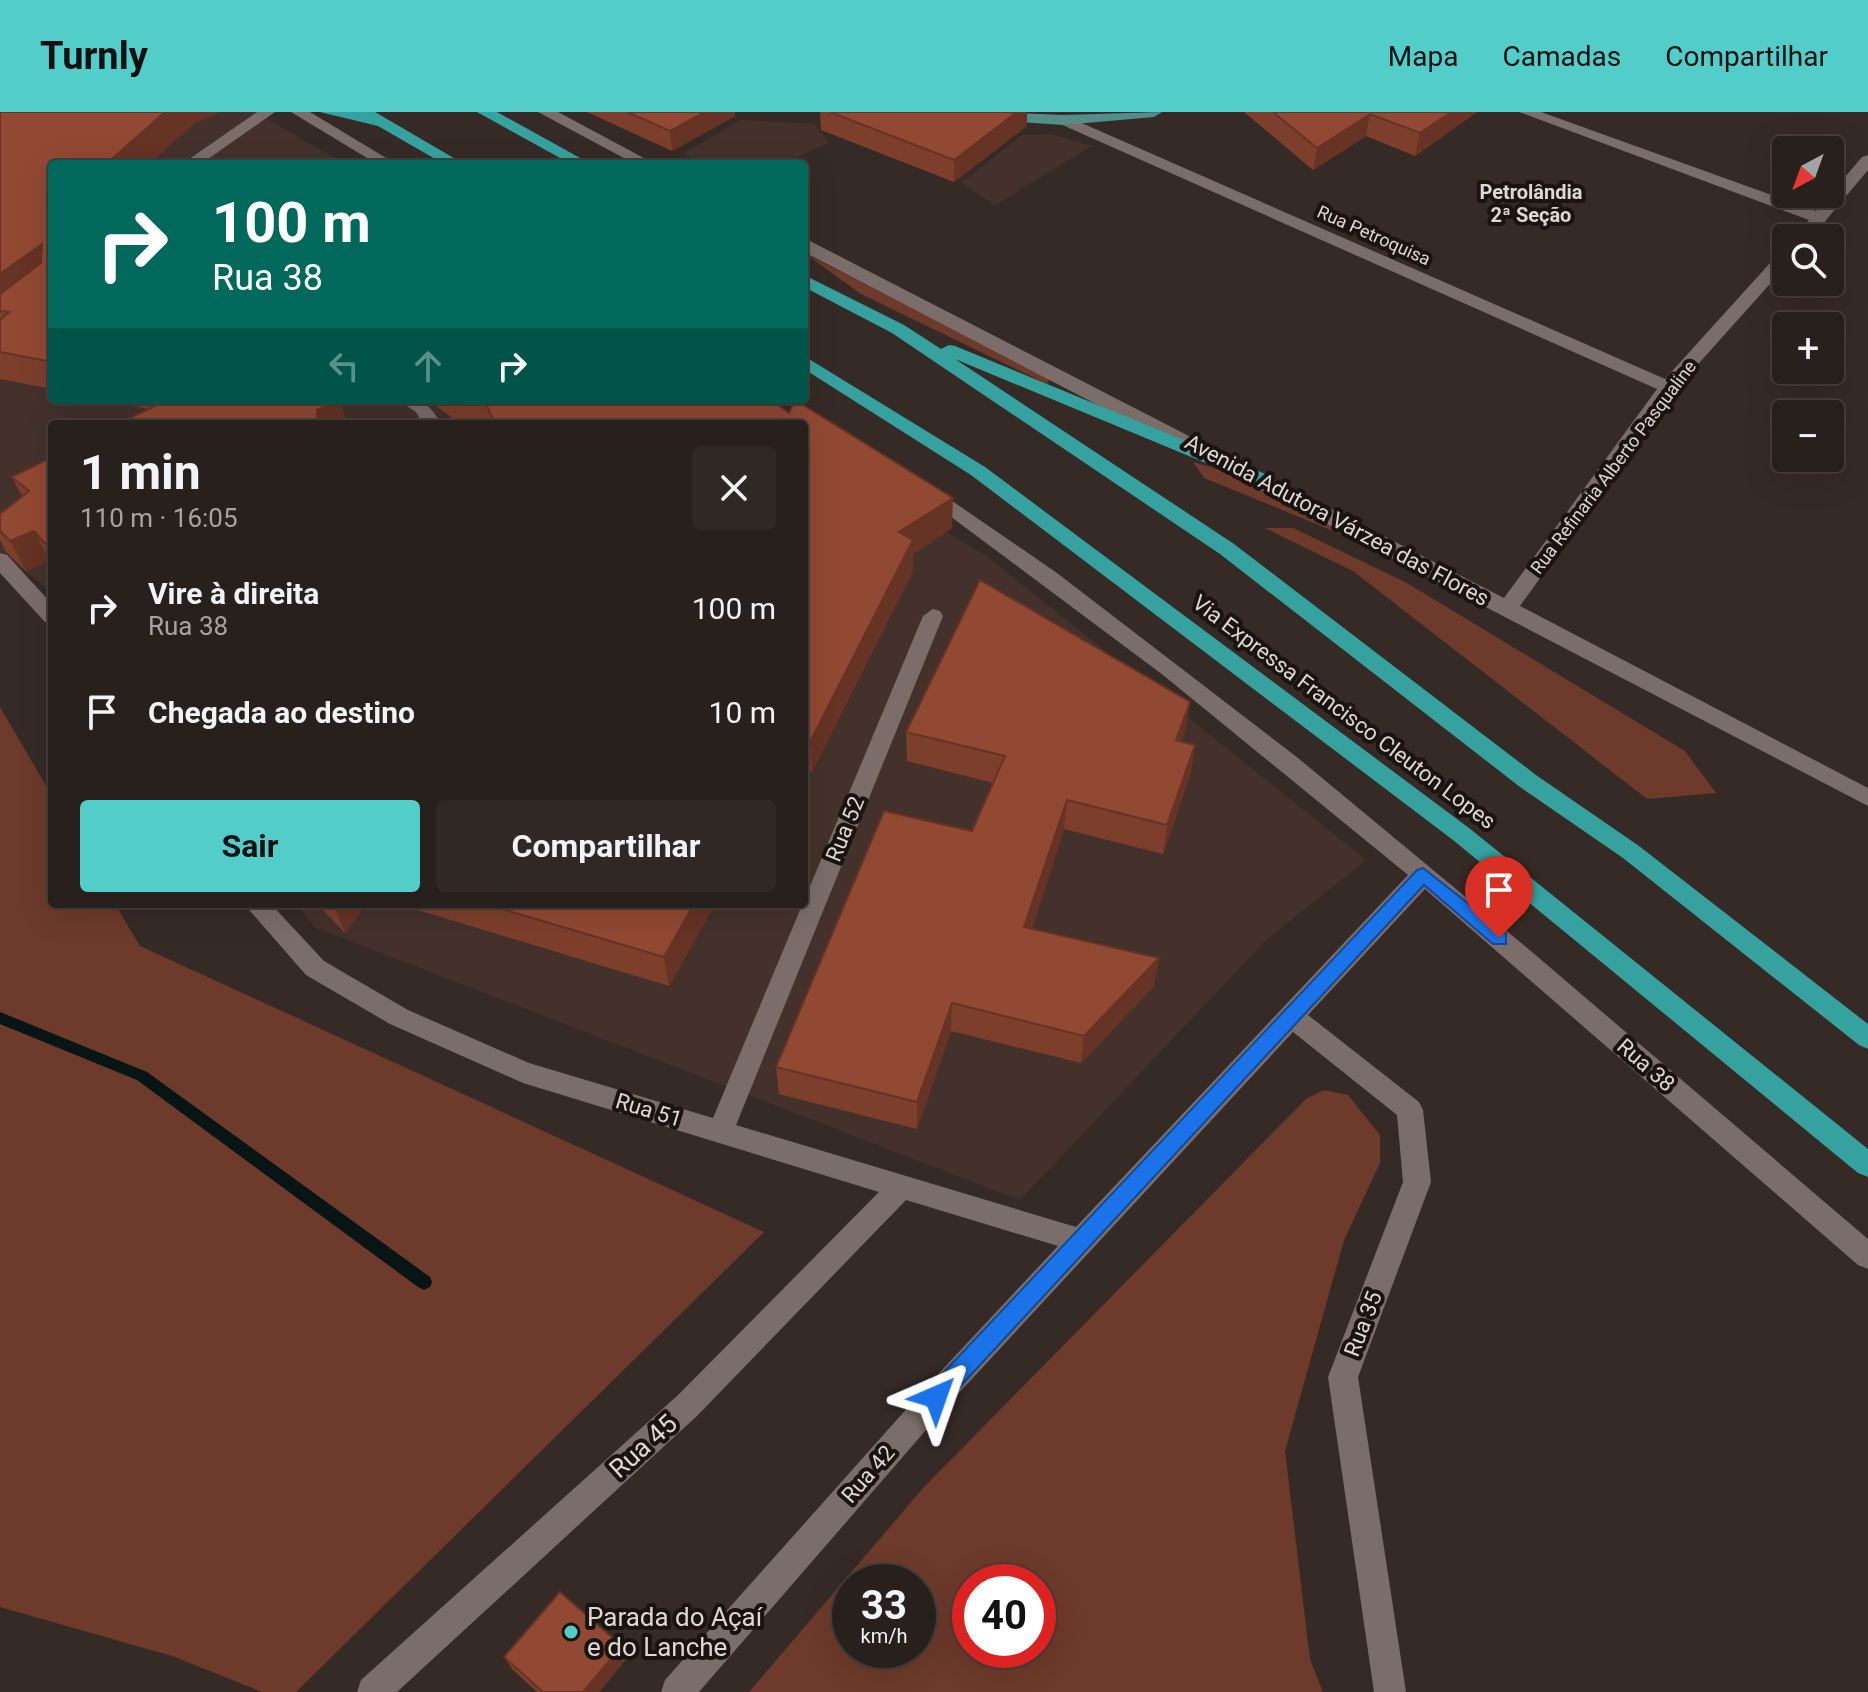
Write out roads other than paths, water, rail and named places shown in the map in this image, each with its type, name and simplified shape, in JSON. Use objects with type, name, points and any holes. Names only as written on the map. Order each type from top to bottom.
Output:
[{"type":"highway","points":[[328,112],[386,124]]},
{"type":"highway","points":[[364,112],[449,160]]},
{"type":"highway","points":[[485,112],[575,160]]},
{"type":"highway","points":[[808,282],[898,329],[1261,479]]},
{"type":"highway","points":[[898,329],[1227,549],[1528,781],[1643,862],[1868,1038]]},
{"type":"highway","name":"Via Expressa Francisco Cleuton Lopes","points":[[808,364],[978,471],[1461,834],[1868,1165]]},
{"type":"main road","points":[[972,116],[1063,120],[1154,112]]},
{"type":"street","points":[[196,160],[267,112]]},
{"type":"street","points":[[299,112],[381,160]]},
{"type":"street","points":[[546,112],[639,160]]},
{"type":"street","points":[[1527,112],[1820,218]]},
{"type":"street","name":"Rua Petroquisa","points":[[1063,120],[1668,387]]},
{"type":"street","points":[[1815,224],[1868,160]]},
{"type":"street","name":"Avenida Adutora Várzea das Flores","points":[[808,247],[1261,479],[1868,798]]},
{"type":"street","name":"Rua Refinaria Alberto Pasqualine","points":[[1507,609],[1668,387],[1772,272]]},
{"type":"street","points":[[415,404],[423,408],[430,420]]},
{"type":"street","points":[[913,480],[1121,631],[1423,875]]},
{"type":"street","points":[[0,560],[48,613]]},
{"type":"street","name":"Rua 52","points":[[720,1132],[933,616]]},
{"type":"street","name":"Rua 42","points":[[677,1692],[936,1397],[1423,875]]},
{"type":"street","name":"Rua 38","points":[[1423,875],[1868,1256]]},
{"type":"street","name":"Rua 51","points":[[260,908],[315,968],[399,1017],[523,1072],[1081,1241]]},
{"type":"street","name":"Rua 35","points":[[1291,1016],[1410,1110],[1417,1182],[1343,1377],[1390,1692]]},
{"type":"street","name":"Rua 45","points":[[373,1692],[687,1406],[901,1187]]},
{"type":"waterway","points":[[0,1018],[142,1076],[424,1282]]},
{"type":"place","name":"Parada do Açaí e do Lanche","points":[[571,1632]]},
{"type":"district","name":"Petrolândia 2ª Seção","points":[[1531,204]]}]
